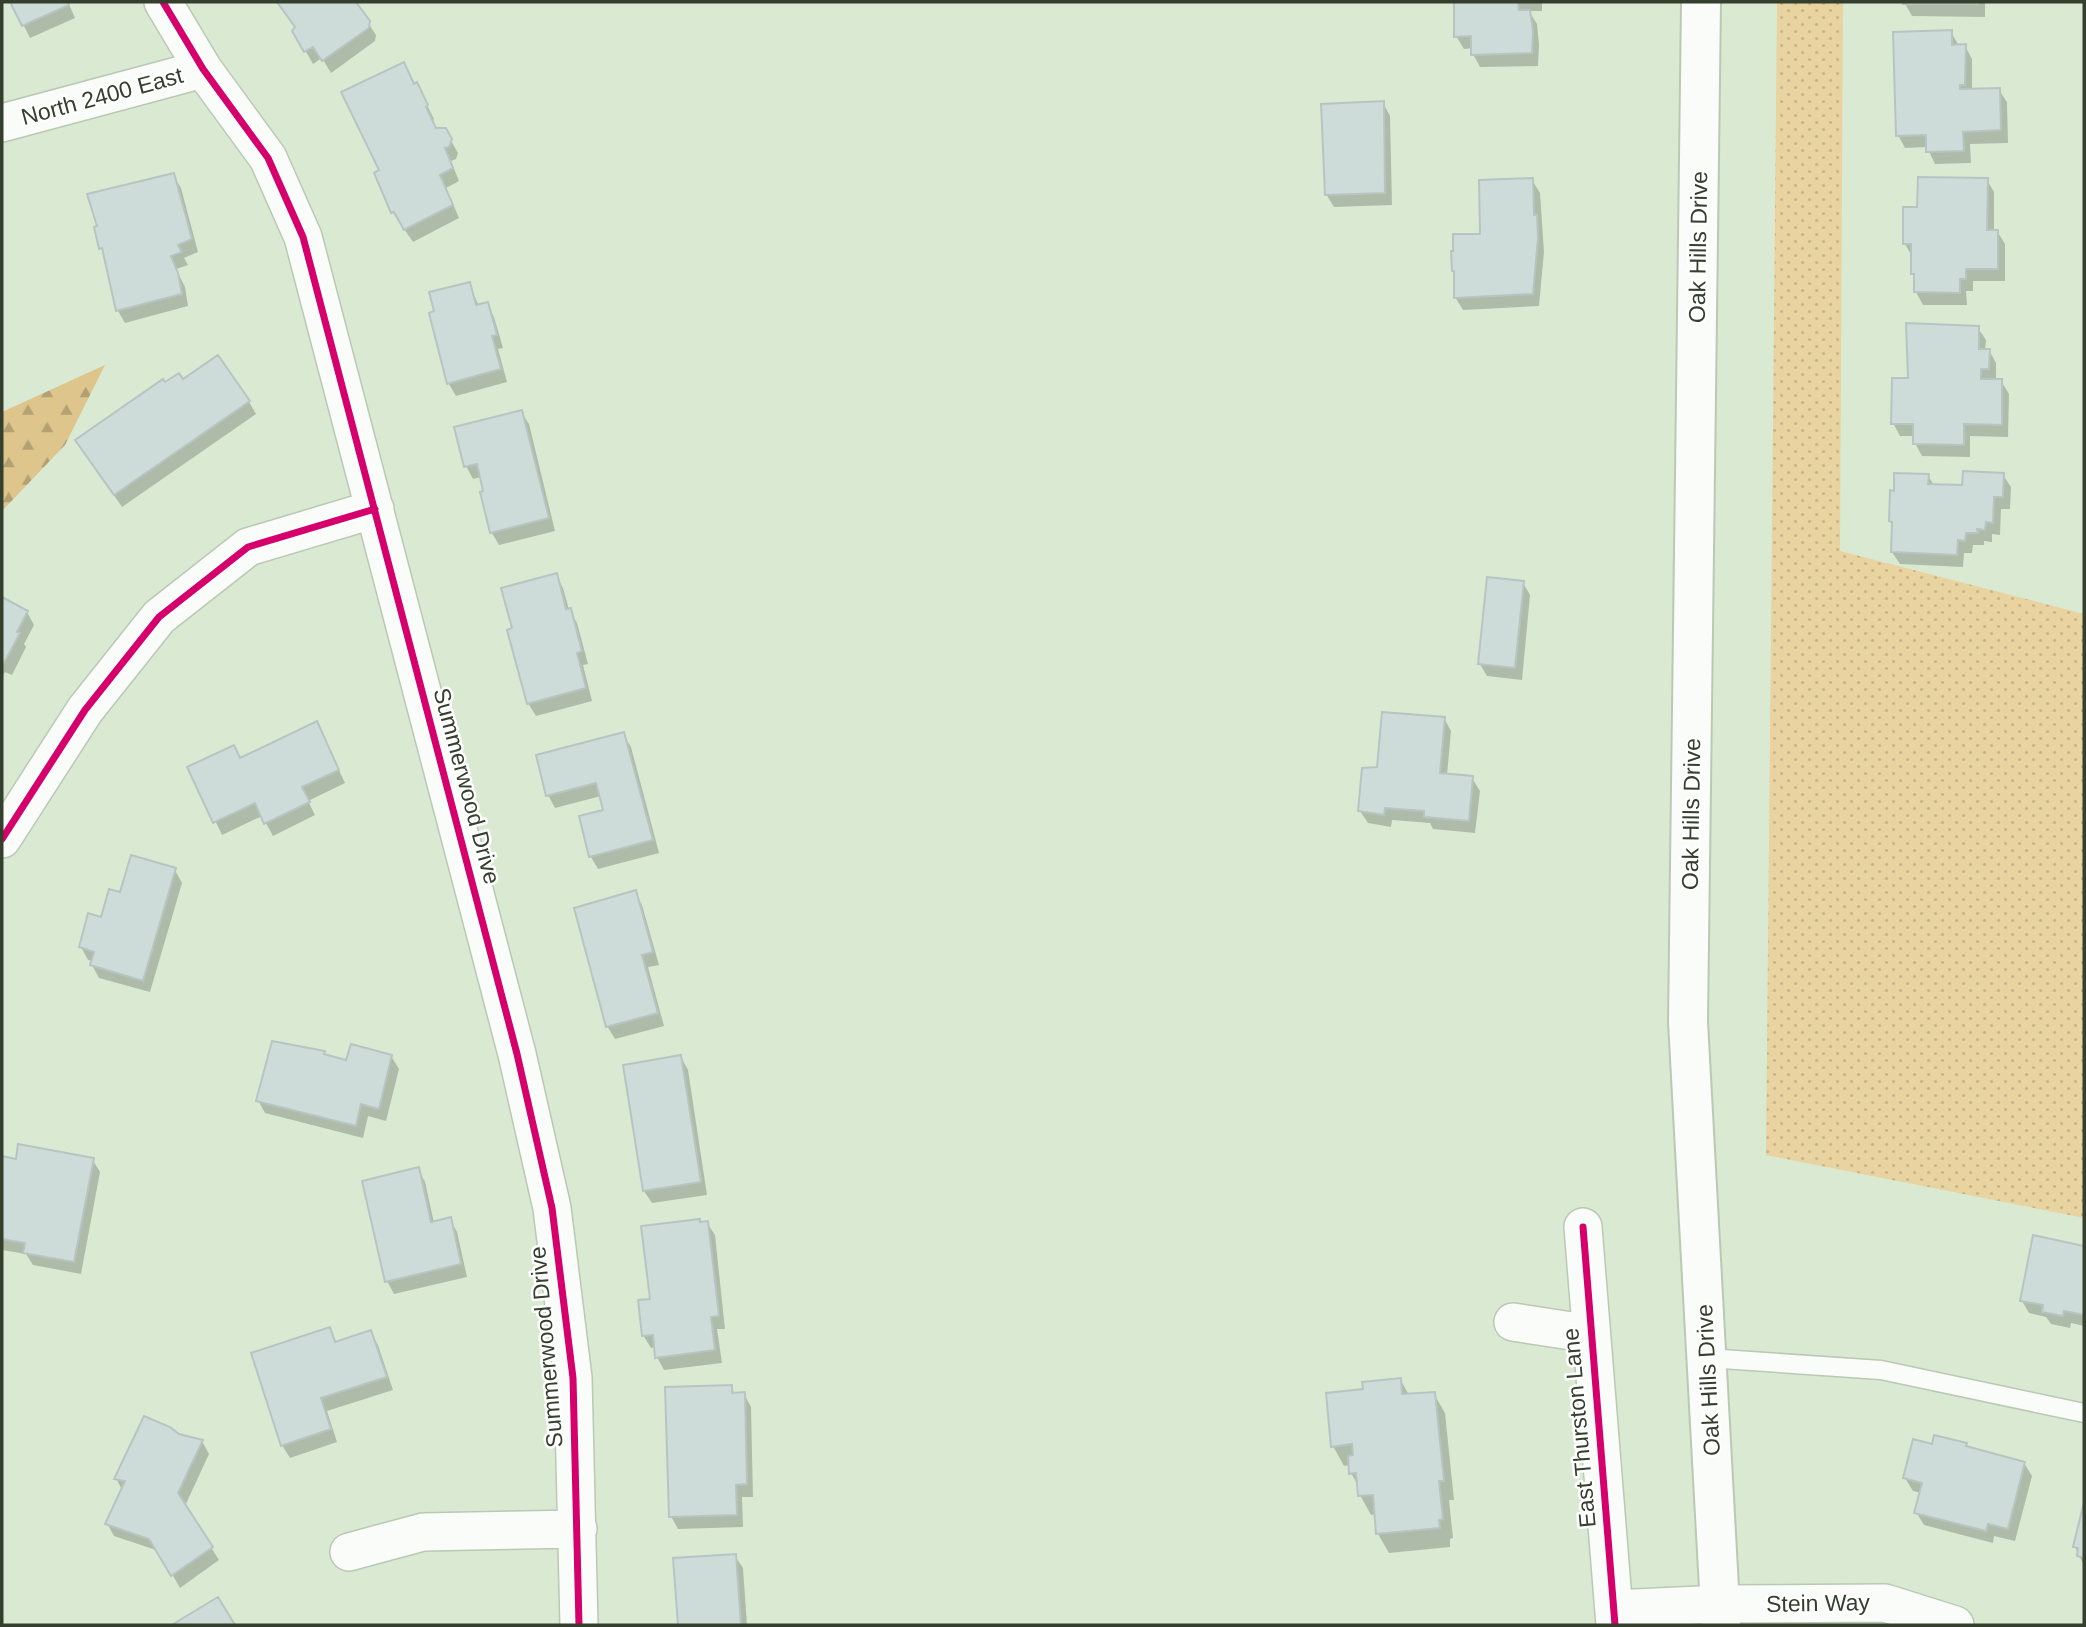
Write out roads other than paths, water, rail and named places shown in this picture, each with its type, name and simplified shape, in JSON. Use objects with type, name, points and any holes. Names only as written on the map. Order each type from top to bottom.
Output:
[{"type":"main road","name":"Oak Hills Drive","points":[[1701,2],[1688,1022],[1721,1615]]},
{"type":"street","name":"Summerwood Drive","points":[[163,2],[203,69],[268,158],[303,237],[517,1054],[552,1208],[573,1378],[579,1625]]},
{"type":"street","name":"North 2400 East","points":[[2,122],[203,69]]},
{"type":"street","points":[[2,839],[85,710],[159,617],[248,547],[375,509]]},
{"type":"street","name":"East Thurston Lane","points":[[1583,1227],[1614,1617]]},
{"type":"street","points":[[1513,1322],[1591,1334]]},
{"type":"street","points":[[349,1552],[424,1532],[578,1529]]},
{"type":"street","name":"Stein Way","points":[[1614,1617],[1721,1615],[1885,1602],[1955,1625]]},
{"type":"lane","points":[[1707,1358],[1881,1370],[2084,1413]]}]
